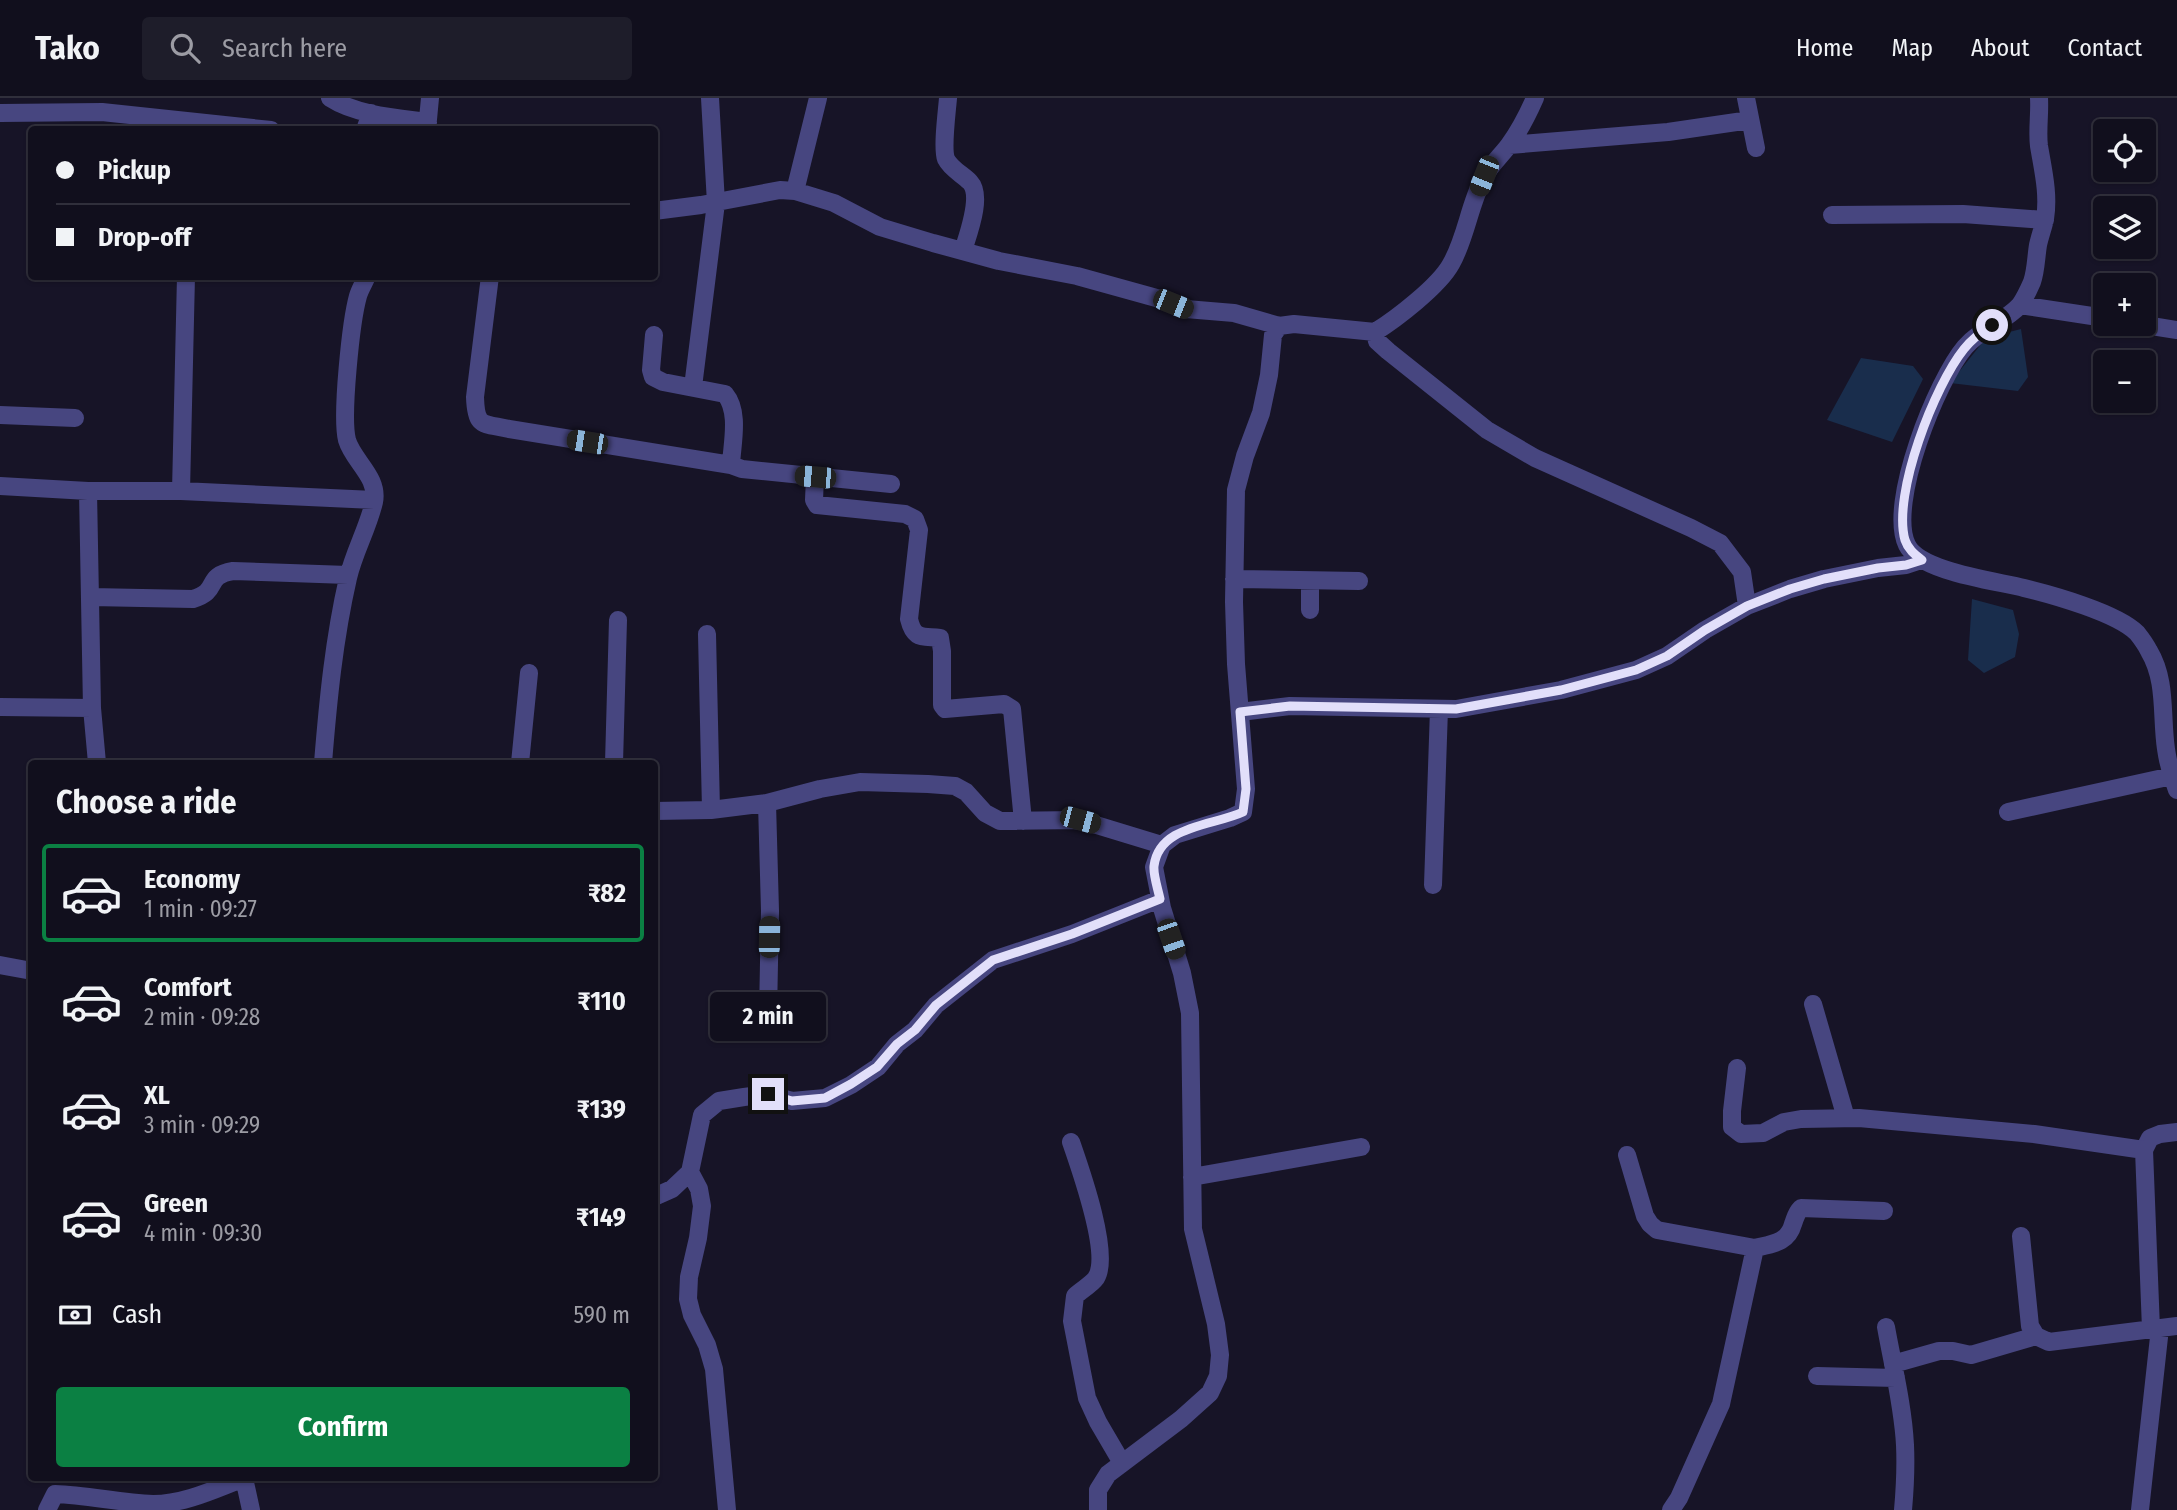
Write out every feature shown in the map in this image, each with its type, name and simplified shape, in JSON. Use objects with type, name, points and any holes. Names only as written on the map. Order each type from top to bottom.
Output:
[{"type":"street","points":[[330,98],[368,121],[385,117],[428,126],[430,98]]},
{"type":"street","points":[[693,387],[716,202],[710,98]]},
{"type":"street","points":[[795,191],[818,98]]},
{"type":"street","points":[[948,98],[945,135],[947,160],[974,187],[975,194],[964,251]]},
{"type":"street","points":[[658,210],[780,190],[795,191],[834,202],[880,228],[999,261],[1077,276],[1186,309],[1234,313],[1279,326],[1294,324],[1375,332],[1414,302],[1451,266],[1484,176],[1509,145],[1535,98]]},
{"type":"street","points":[[1746,98],[1756,148]]},
{"type":"street","points":[[2008,812],[2174,783],[2166,747],[2165,714],[2157,668],[2137,634],[2122,622],[2065,600],[2025,588],[1970,577],[1922,560],[1909,549],[1903,526],[1908,478],[1917,446],[1937,393],[1950,368],[1977,335],[2020,305],[2033,280],[2039,237],[2045,220],[2045,177],[2039,144],[2039,98]]},
{"type":"street","points":[[0,113],[102,113],[231,126]]},
{"type":"street","points":[[1509,145],[1668,132],[1750,120]]},
{"type":"street","points":[[1832,215],[1964,214],[2045,220]]},
{"type":"street","points":[[181,491],[186,280]]},
{"type":"street","points":[[323,760],[331,668],[348,575],[374,500],[373,485],[351,451],[346,436],[346,397],[353,327],[358,296],[365,280]]},
{"type":"street","points":[[489,280],[475,397],[475,415],[479,421],[509,429],[742,469],[891,484]]},
{"type":"street","points":[[2020,305],[2093,316]]},
{"type":"street","points":[[1098,1510],[1098,1490],[1108,1474],[1181,1419],[1210,1393],[1218,1376],[1220,1355],[1216,1324],[1193,1229],[1190,1013],[1154,867],[1162,845],[1175,835],[1243,812],[1246,789],[1236,664],[1234,579],[1237,490],[1245,456],[1264,400],[1273,335],[1279,326]]},
{"type":"street","points":[[2156,327],[2177,330]]},
{"type":"street","points":[[1375,332],[1377,341],[1388,351],[1488,430],[1535,458],[1720,543],[1742,572],[1747,606]]},
{"type":"street","points":[[654,335],[651,370],[653,377],[663,382],[725,394],[731,402],[731,465]]},
{"type":"street","points":[[0,415],[75,418]]},
{"type":"street","points":[[815,477],[814,500],[817,505],[905,514],[915,519],[919,530],[909,619],[912,631],[917,635],[940,638],[942,705],[945,709],[1004,704],[1012,709],[1023,821]]},
{"type":"street","points":[[0,486],[374,500]]},
{"type":"street","points":[[88,491],[92,708],[97,760]]},
{"type":"street","points":[[1240,712],[1290,706],[1456,709],[1561,690],[1636,670],[1667,656],[1747,606],[1790,589],[1824,579],[1922,560]]},
{"type":"street","points":[[91,597],[193,599],[210,591],[214,578],[233,570],[348,575]]},
{"type":"street","points":[[1234,579],[1359,581]]},
{"type":"street","points":[[1310,581],[1310,610]]},
{"type":"street","points":[[614,760],[618,620]]},
{"type":"street","points":[[707,634],[711,810]]},
{"type":"street","points":[[520,760],[529,673]]},
{"type":"street","points":[[0,707],[92,708]]},
{"type":"street","points":[[1433,885],[1438,709]]},
{"type":"street","points":[[658,811],[711,810],[766,803],[860,782],[928,784],[955,786],[966,792],[985,813],[1000,821],[1080,820],[1162,845]]},
{"type":"street","points":[[766,803],[770,911],[768,1014]]},
{"type":"street","points":[[727,1510],[714,1369],[708,1345],[692,1315],[688,1299],[689,1277],[702,1206],[699,1189],[691,1172],[702,1115],[719,1101],[768,1094],[792,1101],[825,1098],[877,1067],[936,1005],[993,960],[1072,934],[1160,899]]},
{"type":"street","points":[[0,965],[28,970]]},
{"type":"street","points":[[1813,1004],[1846,1118]]},
{"type":"street","points":[[1737,1068],[1732,1127],[1741,1133],[1763,1133],[1784,1122],[1801,1119],[1896,1120],[2144,1150]]},
{"type":"street","points":[[2140,1510],[2163,1327],[2144,1150],[2150,1139],[2160,1134],[2177,1132]]},
{"type":"street","points":[[1071,1142],[1098,1235],[1100,1269],[1095,1280],[1075,1296],[1072,1321],[1087,1398],[1122,1463]]},
{"type":"street","points":[[1192,1177],[1361,1147]]},
{"type":"street","points":[[1627,1155],[1645,1216],[1657,1230],[1755,1248],[1778,1243],[1786,1238],[1792,1229],[1797,1211],[1801,1208],[1884,1211]]},
{"type":"street","points":[[658,1196],[672,1189],[691,1172]]},
{"type":"street","points":[[2021,1236],[2030,1326],[2036,1336],[2049,1342],[2163,1327]]},
{"type":"street","points":[[1671,1510],[1679,1498],[1721,1404],[1755,1248]]},
{"type":"street","points":[[1886,1327],[1905,1444],[1903,1510]]},
{"type":"street","points":[[1817,1376],[1894,1371],[1940,1351],[1971,1355],[2036,1336]]},
{"type":"street","points":[[52,1494],[152,1504],[169,1503],[189,1499],[238,1481]]},
{"type":"street","points":[[246,1481],[251,1510]]},
{"type":"water","points":[[2021,329],[2028,377],[2018,391],[1950,383],[1986,338]]},
{"type":"water","points":[[1861,358],[1913,366],[1923,379],[1892,442],[1827,420]]},
{"type":"water","points":[[1972,599],[2013,610],[2019,634],[2015,657],[1984,673],[1968,660]]},
{"type":"route","points":[[768,1094],[792,1101],[825,1098],[877,1067],[936,1005],[993,960],[1072,934],[1160,899],[1154,867],[1162,845],[1175,835],[1243,812],[1246,789],[1240,712],[1290,706],[1456,709],[1598,682],[1636,670],[1667,656],[1747,606],[1790,589],[1824,579],[1922,560],[1909,549],[1903,526],[1908,478],[1917,446],[1937,393],[1950,368],[1964,348],[1992,325]]}]
